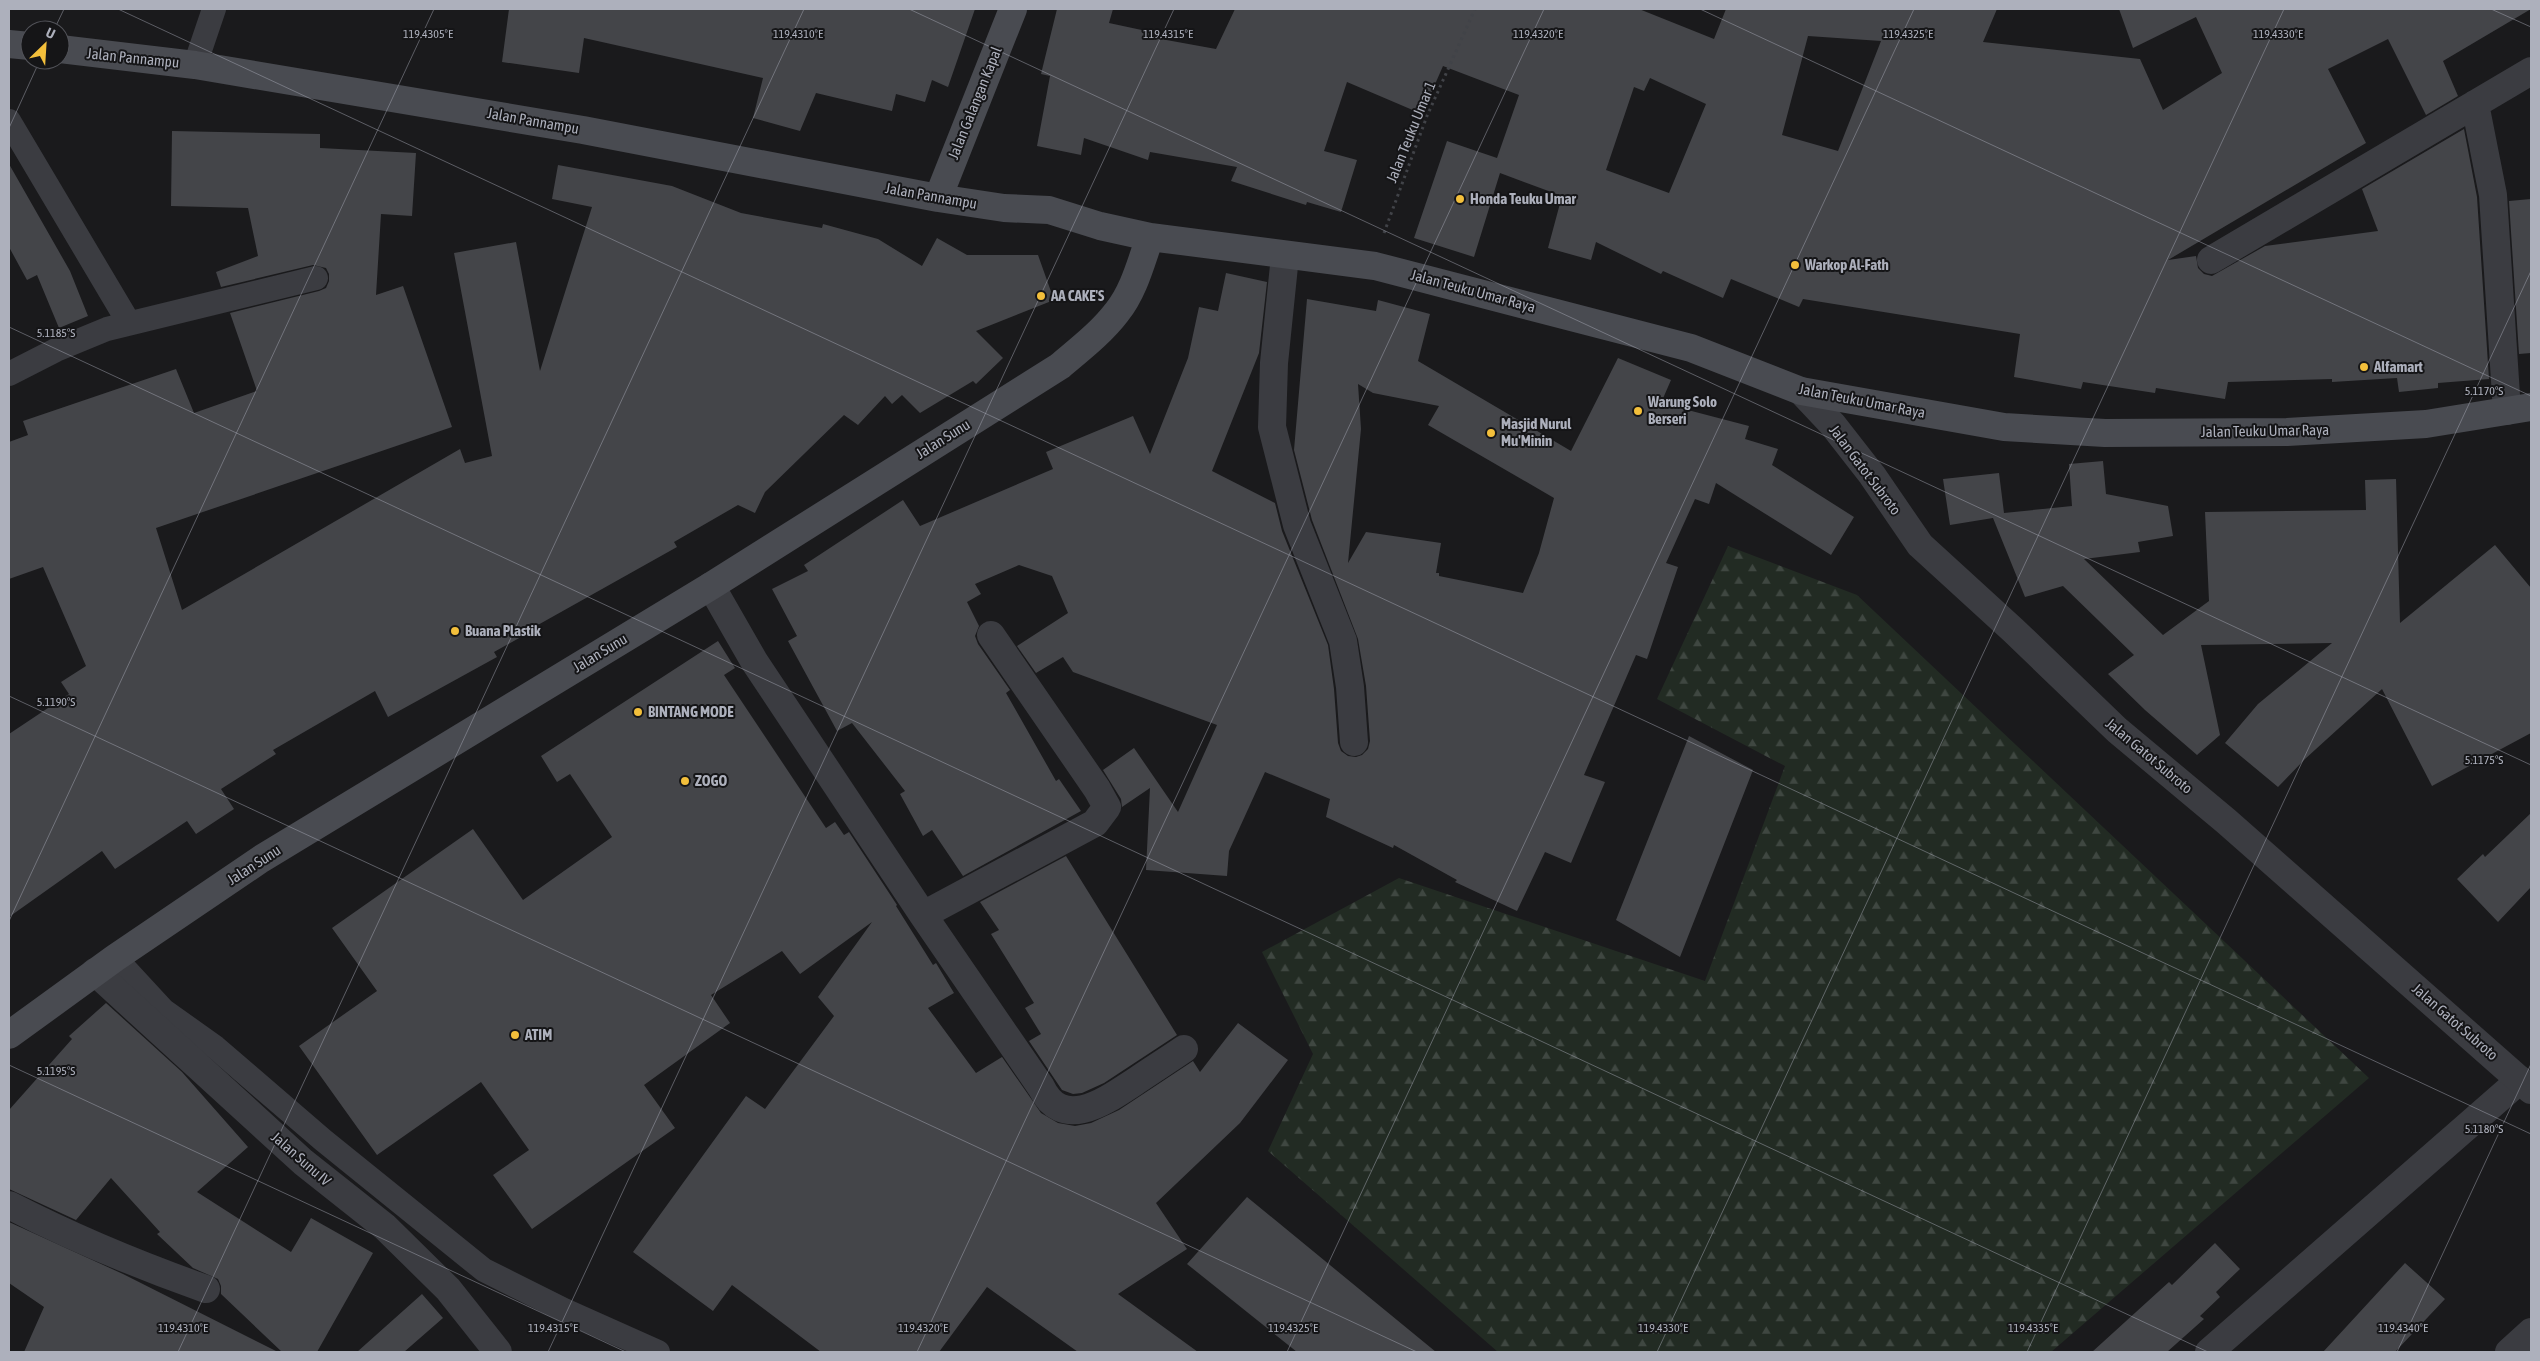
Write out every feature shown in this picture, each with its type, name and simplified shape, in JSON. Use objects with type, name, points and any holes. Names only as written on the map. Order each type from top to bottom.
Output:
[{"type":"main road","name":"Jalan Galangan Kapal","points":[[938,198],[1013,9]]},
{"type":"main road","name":"Jalan Pannampu","points":[[70,50],[195,65],[583,130],[938,198],[1004,208],[1043,222],[1100,226],[1150,237]]},
{"type":"main road","name":"Jalan Teuku Umar Raya","points":[[1150,237],[1285,256],[1374,266],[1691,348],[1801,391],[2004,427],[2105,433],[2287,432],[2426,424],[2519,409]]},
{"type":"main road","name":"Jalan Sunu","points":[[9,1034],[105,965],[261,859],[711,586],[1060,366],[1094,338],[1118,311],[1134,282],[1150,237]]},
{"type":"street","points":[[2211,260],[2531,71]]},
{"type":"street","points":[[2475,104],[2493,195],[2519,409]]},
{"type":"street","points":[[1285,256],[1274,363],[1272,427],[1297,525],[1343,641],[1350,687],[1354,742]]},
{"type":"street","name":"Jalan Gatot Subroto","points":[[1801,391],[1833,426],[1872,475],[1920,545],[2013,630],[2117,730],[2226,821],[2526,1085]]},
{"type":"street","points":[[711,586],[754,661],[923,915],[1041,1087],[1047,1099],[1059,1108],[1078,1110],[1102,1103],[1184,1049]]},
{"type":"street","points":[[923,915],[1095,823],[1107,807],[1097,789],[991,635]]},
{"type":"street","name":"Jalan Sunu IV","points":[[105,965],[303,1162],[385,1227],[448,1289],[498,1352]]},
{"type":"street","points":[[2209,1352],[2526,1085]]},
{"type":"street","points":[[9,1205],[81,1241],[141,1266],[206,1289]]},
{"type":"street","points":[[2509,1352],[2531,1332]]},
{"type":"lane","points":[[195,65],[214,9]]},
{"type":"lane","points":[[9,121],[129,323]]},
{"type":"lane","points":[[9,374],[56,350],[107,329],[316,278]]},
{"type":"lane","points":[[105,965],[215,1047],[331,1146],[484,1270],[564,1310],[658,1352]]},
{"type":"path","name":"Jalan Teuku Umar 1","points":[[1374,266],[1387,224],[1428,116],[1475,9]]},
{"type":"green space","points":[[1728,546],[1857,595],[2369,1078],[2051,1352],[1498,1352],[1268,1151],[1313,1054],[1262,952],[1399,878],[1705,981],[1785,766],[1657,699]]},
{"type":"building","points":[[509,9],[975,9],[948,87],[932,80],[925,102],[896,94],[892,111],[816,93],[800,131],[753,118],[763,78],[584,38],[579,73],[502,62]]},
{"type":"building","points":[[1057,9],[1113,9],[1109,23],[1151,32],[1150,37],[1216,49],[1235,9],[1639,9],[1714,39],[1726,9],[1997,9],[1983,42],[2140,59],[2163,110],[2222,73],[2196,17],[2133,48],[2119,9],[2531,9],[2443,61],[2458,96],[2426,115],[2388,39],[2328,69],[2366,143],[2168,260],[2196,256],[2198,268],[2204,274],[2212,276],[2265,246],[2378,231],[2362,189],[2464,129],[2477,197],[2489,379],[2438,383],[2438,388],[2399,392],[2397,378],[2332,382],[2332,379],[2228,382],[2225,399],[2156,388],[2155,393],[2083,382],[2081,389],[2014,377],[2020,334],[1803,299],[1799,307],[1731,279],[1723,298],[1663,271],[1661,274],[1596,242],[1591,260],[1548,248],[1562,196],[1500,173],[1474,257],[1414,238],[1447,141],[1497,158],[1519,95],[1443,66],[1422,114],[1347,82],[1324,151],[1357,160],[1341,212],[1307,202],[1306,205],[1231,181],[1237,167],[1150,152],[1148,160],[1084,138],[1081,155],[1037,146],[1050,76],[1041,74]],"holes":[[[1808,36],[1881,41],[1838,151],[1782,135]],[[1650,78],[1706,104],[1669,193],[1606,170],[1634,87],[1644,91]]]},
{"type":"building","points":[[172,131],[320,134],[320,148],[416,153],[412,216],[381,214],[376,295],[403,286],[452,427],[156,528],[182,610],[460,449],[465,463],[492,456],[454,253],[516,242],[540,371],[592,207],[552,199],[558,165],[672,186],[741,213],[822,228],[823,224],[878,239],[922,266],[937,238],[967,255],[1038,255],[1054,300],[976,331],[1003,358],[976,384],[973,381],[920,413],[902,395],[892,404],[885,396],[858,425],[844,415],[765,492],[755,513],[738,505],[674,542],[677,547],[520,635],[521,637],[494,652],[497,657],[388,717],[375,691],[273,750],[276,754],[221,789],[234,809],[196,834],[187,821],[115,869],[102,851],[9,917],[9,734],[69,694],[61,682],[86,666],[43,567],[9,579],[9,442],[28,435],[23,421],[176,369],[194,413],[257,391],[230,313],[319,291],[326,288],[329,281],[329,274],[326,268],[313,265],[221,287],[216,272],[258,256],[248,208],[171,206]]},
{"type":"building","points":[[9,164],[70,271],[88,316],[59,328],[37,275],[27,280],[9,247]]},
{"type":"building","points":[[2531,199],[2531,353],[2519,354],[2509,201]]},
{"type":"building","points":[[1226,273],[1267,282],[1259,353],[1212,471],[1275,503],[1282,531],[1328,645],[1334,689],[1338,743],[1341,751],[1348,756],[1356,757],[1362,755],[1368,749],[1370,741],[1366,686],[1358,639],[1312,520],[1294,450],[1307,299],[1376,311],[1378,300],[1430,314],[1418,361],[1571,451],[1618,358],[1671,380],[1661,403],[1749,426],[1745,439],[1778,449],[1772,465],[1854,517],[1831,555],[1716,483],[1709,504],[1695,499],[1666,563],[1678,567],[1647,659],[1636,655],[1584,775],[1605,782],[1571,863],[1545,852],[1517,911],[1455,882],[1457,880],[1394,845],[1393,848],[1326,817],[1330,799],[1265,772],[1229,851],[1227,876],[1146,870],[1150,788],[1122,807],[1121,799],[1103,770],[1134,748],[1178,812],[1217,725],[1073,672],[1063,657],[1036,673],[1017,646],[1068,613],[1052,576],[1019,565],[975,584],[981,594],[967,602],[979,626],[975,636],[978,644],[1010,690],[1006,693],[1056,781],[1059,779],[1081,811],[963,876],[932,830],[923,836],[900,794],[905,791],[852,723],[837,731],[788,641],[797,636],[772,589],[808,571],[804,565],[903,500],[920,526],[1053,469],[1046,452],[1133,416],[1150,454],[1188,358],[1199,307],[1218,311]],"holes":[[[1358,384],[1373,393],[1439,406],[1428,425],[1554,498],[1539,553],[1523,593],[1439,576],[1439,573],[1436,573],[1441,543],[1366,532],[1348,563],[1361,429]]]},
{"type":"building","points":[[2103,461],[2106,494],[2168,506],[2173,536],[2138,542],[2140,552],[2084,559],[2163,635],[2209,601],[2205,512],[2366,510],[2365,480],[2396,479],[2400,623],[2495,545],[2531,588],[2531,733],[2432,786],[2382,689],[2305,759],[2278,787],[2225,743],[2258,704],[2332,643],[2201,645],[2220,735],[2197,755],[2145,710],[2108,674],[2134,655],[2063,586],[2025,597],[1993,518],[1950,525],[1943,479],[1999,473],[2004,513],[2072,506],[2069,464]]},
{"type":"building","points":[[718,641],[735,668],[724,675],[826,828],[835,822],[844,835],[849,832],[897,905],[933,965],[936,963],[954,993],[928,1008],[976,1073],[1002,1057],[1041,1113],[1058,1123],[1075,1126],[1091,1123],[1119,1110],[1193,1061],[1200,1072],[1238,1023],[1288,1060],[1240,1123],[1156,1203],[1187,1249],[1118,1294],[1198,1352],[1078,1352],[987,1287],[939,1352],[821,1352],[732,1285],[713,1311],[633,1252],[746,1096],[765,1109],[834,1016],[818,997],[872,922],[800,974],[782,951],[711,995],[730,1023],[644,1085],[675,1128],[532,1229],[493,1175],[529,1150],[481,1082],[377,1155],[299,1046],[377,991],[332,928],[473,829],[523,900],[612,837],[570,774],[557,782],[541,756]]},
{"type":"building","points":[[1689,736],[1753,770],[1680,957],[1616,920]]},
{"type":"building","points":[[2531,813],[2531,887],[2498,922],[2457,879],[2483,854],[2485,857]]},
{"type":"building","points":[[1066,856],[1177,1035],[1104,1083],[1082,1093],[1073,1094],[1062,1090],[1029,1041],[1041,1034],[1025,1008],[1034,1003],[991,934],[999,930],[980,902]]},
{"type":"building","points":[[106,1003],[182,1072],[248,1147],[197,1192],[291,1252],[311,1218],[373,1253],[317,1352],[282,1352],[221,1294],[221,1286],[218,1279],[193,1268],[157,1234],[160,1232],[111,1178],[76,1220],[9,1189],[9,1110],[72,1039],[69,1036]]},
{"type":"building","points":[[1247,1197],[1436,1352],[1297,1352],[1187,1264]]},
{"type":"building","points":[[9,1222],[123,1274],[278,1352],[24,1352],[44,1307],[9,1283]]},
{"type":"building","points":[[2215,1243],[2240,1269],[2216,1292],[2220,1297],[2200,1316],[2204,1319],[2167,1352],[2092,1352],[2169,1282],[2172,1285]]},
{"type":"building","points":[[2405,1263],[2445,1299],[2395,1352],[2323,1352]]},
{"type":"building","points":[[422,1294],[443,1318],[404,1352],[357,1352]]},
{"type":"place","name":"Honda Teuku Umar","points":[[1460,199]]},
{"type":"place","name":"Warkop Al-Fath","points":[[1795,265]]},
{"type":"place","name":"AA CAKE'S","points":[[1041,296]]},
{"type":"place","name":"Alfamart","points":[[2364,367]]},
{"type":"place","name":"Warung Solo Berseri","points":[[1638,411]]},
{"type":"place","name":"Masjid Nurul Mu'Minin","points":[[1491,433]]},
{"type":"place","name":"Buana Plastik","points":[[455,631]]},
{"type":"place","name":"BINTANG MODE","points":[[638,712]]},
{"type":"place","name":"ZOGO","points":[[685,781]]},
{"type":"place","name":"ATIM","points":[[515,1035]]}]
